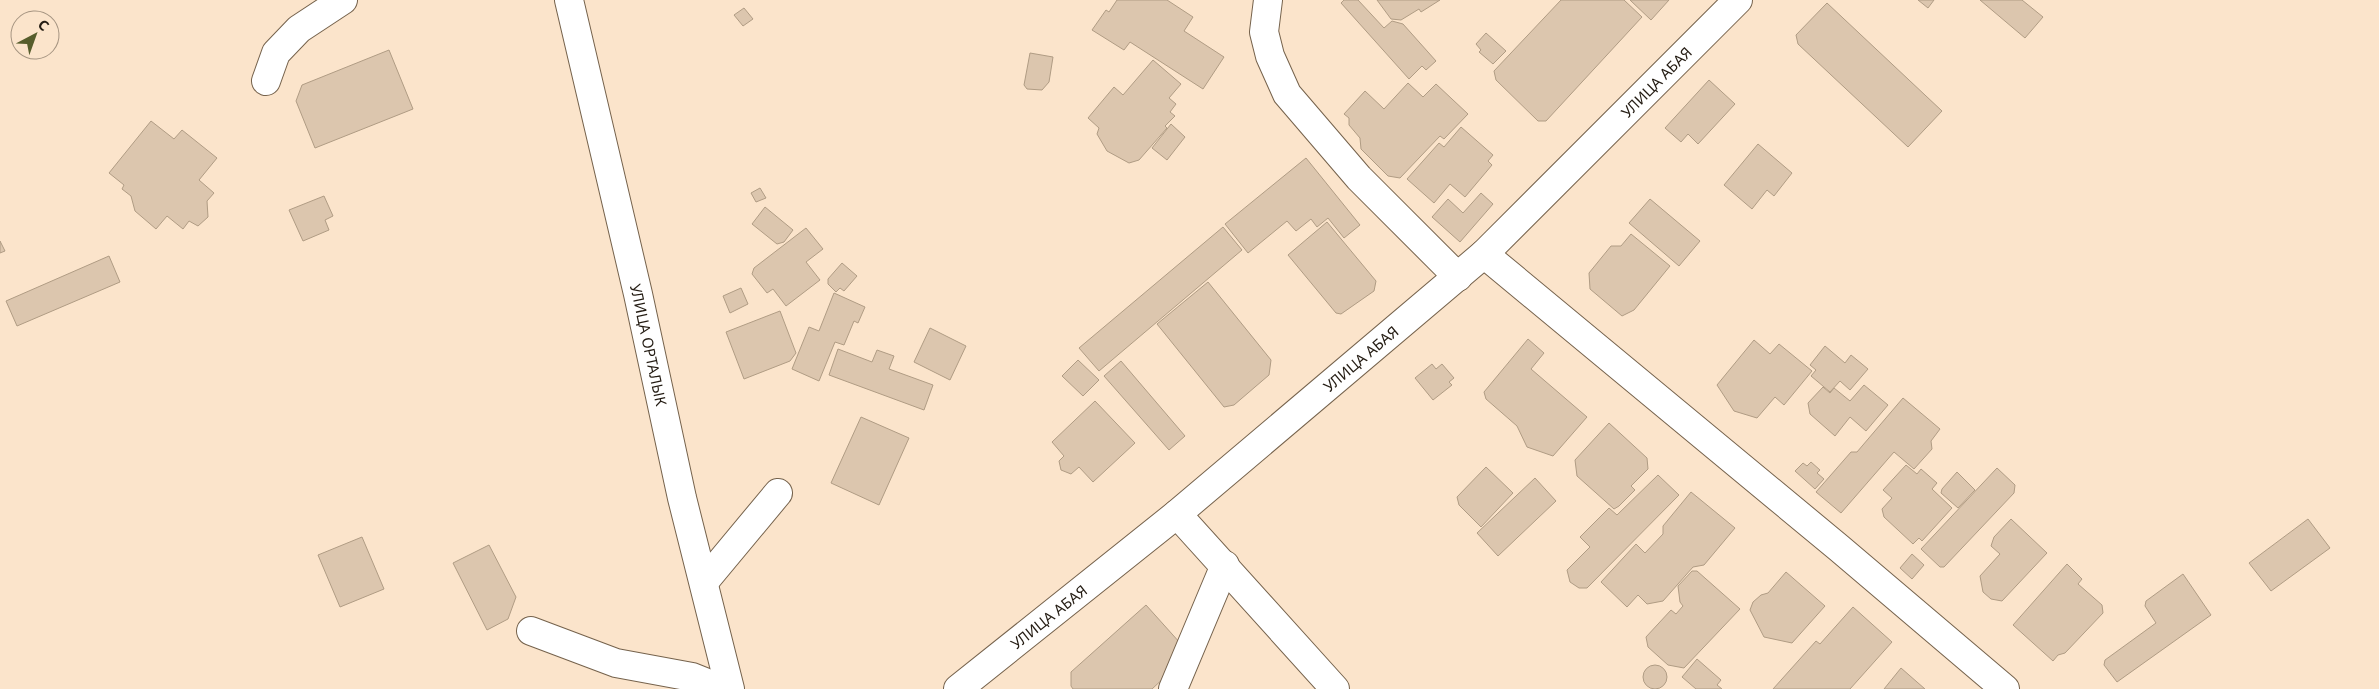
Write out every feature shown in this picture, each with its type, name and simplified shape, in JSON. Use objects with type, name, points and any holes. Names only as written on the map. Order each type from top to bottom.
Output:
[{"type":"street","points":[[266,82],[276,53],[298,29],[343,0]]},
{"type":"street","name":"УЛИЦА ОРТАЛЫК","points":[[569,0],[638,294],[682,498],[730,689]]},
{"type":"street","points":[[1268,0],[1264,32],[1270,56],[1287,94],[1359,178],[1458,277]]},
{"type":"street","name":"УЛИЦА АБАЯ","points":[[958,689],[1177,514],[1458,277],[1484,254],[1738,0]]},
{"type":"street","points":[[1484,254],[1854,560],[2005,689]]},
{"type":"street","points":[[704,582],[778,493]]},
{"type":"street","points":[[1177,514],[1336,689]]},
{"type":"street","points":[[1174,689],[1225,565]]},
{"type":"street","points":[[531,631],[616,663],[692,677],[722,689]]},
{"type":"building","points":[[1117,0],[1167,0],[1193,17],[1184,31],[1224,57],[1203,89],[1130,42],[1124,50],[1092,30],[1106,10],[1109,12]]},
{"type":"building","points":[[1344,0],[1358,0],[1384,28],[1392,21],[1403,24],[1436,61],[1426,70],[1422,66],[1409,79],[1341,3]]},
{"type":"building","points":[[1377,0],[1440,0],[1421,12],[1419,9],[1401,20],[1391,19]]},
{"type":"building","points":[[1561,0],[1624,0],[1642,17],[1546,121],[1538,121],[1496,80],[1494,71]]},
{"type":"building","points":[[1630,0],[1669,0],[1651,20]]},
{"type":"building","points":[[1918,0],[1934,0],[1928,8]]},
{"type":"building","points":[[1980,0],[2022,0],[2043,17],[2025,38]]},
{"type":"building","points":[[1827,3],[1942,111],[1908,147],[1798,44],[1796,35]]},
{"type":"building","points":[[744,8],[753,19],[743,26],[734,15]]},
{"type":"building","points":[[1486,33],[1506,51],[1493,64],[1479,52],[1481,50],[1476,44]]},
{"type":"building","points":[[389,50],[413,109],[315,148],[296,101],[302,85]]},
{"type":"building","points":[[1030,53],[1053,57],[1049,82],[1042,90],[1027,89],[1024,85]]},
{"type":"building","points":[[1153,60],[1181,84],[1169,98],[1176,104],[1170,112],[1175,116],[1139,160],[1129,163],[1107,151],[1097,134],[1099,128],[1088,118],[1114,87],[1123,95]]},
{"type":"building","points":[[1709,80],[1735,104],[1698,144],[1688,134],[1681,142],[1665,128]]},
{"type":"building","points":[[1408,83],[1423,97],[1436,84],[1468,114],[1444,139],[1440,136],[1400,178],[1388,176],[1361,149],[1360,138],[1349,125],[1349,118],[1344,114],[1365,91],[1384,109]]},
{"type":"building","points":[[151,121],[174,139],[182,130],[217,158],[199,180],[214,193],[207,201],[208,217],[198,226],[189,221],[183,229],[167,216],[156,229],[135,211],[131,196],[122,189],[124,185],[109,173]]},
{"type":"building","points":[[1171,124],[1185,137],[1167,160],[1152,148]]},
{"type":"building","points":[[1461,127],[1493,155],[1488,161],[1492,165],[1465,197],[1450,184],[1434,203],[1407,179],[1439,143],[1444,147]]},
{"type":"building","points":[[1758,144],[1792,173],[1774,196],[1767,190],[1752,209],[1724,185]]},
{"type":"building","points":[[1306,158],[1360,225],[1344,238],[1328,218],[1317,227],[1311,219],[1296,231],[1287,221],[1248,253],[1225,224]]},
{"type":"building","points":[[760,188],[766,198],[756,202],[751,193]]},
{"type":"building","points":[[1481,193],[1493,204],[1460,242],[1432,217],[1448,199],[1463,213]]},
{"type":"building","points":[[324,196],[333,216],[325,220],[329,230],[303,241],[289,210]]},
{"type":"building","points":[[1650,199],[1700,241],[1679,266],[1629,223]]},
{"type":"building","points":[[765,207],[793,230],[784,242],[777,244],[752,224]]},
{"type":"building","points":[[1327,222],[1376,281],[1374,291],[1341,314],[1336,313],[1288,255]]},
{"type":"building","points":[[1223,227],[1242,250],[1099,371],[1079,348]]},
{"type":"building","points":[[806,228],[823,249],[806,262],[820,280],[786,306],[773,289],[767,293],[752,274],[754,268]]},
{"type":"building","points":[[1631,234],[1670,266],[1634,310],[1622,316],[1590,289],[1589,273],[1611,246],[1621,246]]},
{"type":"building","points":[[0,241],[5,251],[0,253]]},
{"type":"building","points":[[109,256],[120,282],[17,326],[6,301]]},
{"type":"building","points":[[842,263],[857,276],[844,291],[840,288],[836,292],[828,284],[828,279]]},
{"type":"building","points":[[1208,282],[1271,360],[1269,375],[1234,405],[1224,407],[1157,324]]},
{"type":"building","points":[[741,288],[748,304],[730,313],[723,296]]},
{"type":"building","points":[[834,293],[865,307],[858,323],[854,321],[844,345],[835,342],[819,381],[792,369],[809,327],[819,331]]},
{"type":"building","points":[[780,311],[796,353],[790,361],[744,379],[726,332]]},
{"type":"building","points":[[930,328],[966,346],[950,380],[914,362]]},
{"type":"building","points":[[1528,339],[1544,353],[1531,369],[1587,417],[1553,456],[1527,447],[1517,426],[1486,399],[1484,392]]},
{"type":"building","points":[[1754,340],[1770,354],[1779,344],[1812,371],[1784,405],[1775,397],[1757,418],[1734,411],[1717,385]]},
{"type":"building","points":[[1825,346],[1845,363],[1851,355],[1868,369],[1850,390],[1840,381],[1830,392],[1811,376],[1816,370],[1810,365]]},
{"type":"building","points":[[838,349],[872,362],[877,350],[894,356],[889,369],[933,385],[924,410],[829,375]]},
{"type":"building","points":[[1078,360],[1099,380],[1083,396],[1062,376]]},
{"type":"building","points":[[1121,361],[1185,436],[1169,450],[1104,376]]},
{"type":"building","points":[[1432,364],[1436,369],[1442,364],[1454,378],[1449,382],[1452,385],[1433,400],[1415,378]]},
{"type":"building","points":[[1864,385],[1888,405],[1866,431],[1850,417],[1835,436],[1810,414],[1808,403],[1823,387],[1830,393],[1834,388],[1850,401]]},
{"type":"building","points":[[1903,398],[1940,429],[1931,441],[1932,449],[1914,469],[1894,452],[1841,513],[1816,492],[1851,452],[1857,452]]},
{"type":"building","points":[[1095,401],[1135,443],[1093,482],[1079,467],[1071,474],[1061,470],[1059,461],[1064,456],[1052,442]]},
{"type":"building","points":[[861,417],[909,438],[879,505],[831,483]]},
{"type":"building","points":[[1609,423],[1647,458],[1648,469],[1631,486],[1635,490],[1614,509],[1577,476],[1575,460]]},
{"type":"building","points":[[1811,462],[1820,470],[1817,473],[1824,479],[1815,489],[1795,471],[1803,463],[1807,466]]},
{"type":"building","points":[[1906,465],[1917,474],[1921,469],[1937,483],[1932,489],[1952,508],[1922,541],[1919,538],[1913,544],[1884,517],[1882,509],[1892,498],[1883,490]]},
{"type":"building","points":[[1486,467],[1513,493],[1481,527],[1459,505],[1457,497]]},
{"type":"building","points":[[1997,468],[2015,485],[2014,493],[1944,567],[1940,567],[1921,549]]},
{"type":"building","points":[[1957,472],[1975,490],[1958,508],[1941,493],[1942,489]]},
{"type":"building","points":[[1658,475],[1679,495],[1587,588],[1579,588],[1570,582],[1567,570],[1590,547],[1580,537],[1609,508],[1617,515]]},
{"type":"building","points":[[1535,478],[1556,501],[1498,556],[1477,533]]},
{"type":"building","points":[[1691,492],[1735,528],[1704,565],[1693,567],[1663,601],[1647,604],[1638,595],[1627,607],[1601,582],[1636,544],[1645,553],[1663,534],[1663,526]]},
{"type":"building","points":[[2011,519],[2047,553],[2002,601],[1991,599],[1983,592],[1980,576],[2000,554],[1991,546],[1994,537]]},
{"type":"building","points":[[2308,519],[2330,548],[2271,591],[2249,563]]},
{"type":"building","points":[[362,537],[384,589],[340,607],[318,555]]},
{"type":"building","points":[[489,545],[516,597],[508,619],[487,630],[453,563]]},
{"type":"building","points":[[1912,554],[1924,565],[1912,579],[1900,568]]},
{"type":"building","points":[[2067,564],[2082,579],[2078,584],[2102,605],[2103,613],[2065,653],[2058,655],[2053,661],[2013,625]]},
{"type":"building","points":[[1692,571],[1697,571],[1740,609],[1684,668],[1668,665],[1648,647],[1646,637],[1671,610],[1676,614],[1683,606],[1680,602],[1678,586]]},
{"type":"building","points":[[1786,572],[1825,606],[1792,643],[1764,637],[1750,610],[1753,602],[1761,595],[1768,593]]},
{"type":"building","points":[[2183,574],[2211,615],[2117,682],[2104,665],[2105,660],[2156,623],[2145,606],[2146,601]]},
{"type":"building","points":[[1146,605],[1181,644],[1182,661],[1152,689],[1073,689],[1071,686],[1071,672]]},
{"type":"building","points":[[1853,607],[1892,642],[1850,689],[1773,689],[1816,641],[1820,644]]},
{"type":"building","points":[[1697,659],[1721,680],[1717,685],[1722,689],[1696,689],[1682,677]]},
{"type":"building","points":[[1655,665],[1660,666],[1666,672],[1666,682],[1660,688],[1655,689],[1650,688],[1644,682],[1643,677],[1644,672],[1650,666]]},
{"type":"building","points":[[1901,668],[1925,689],[1884,689]]}]
